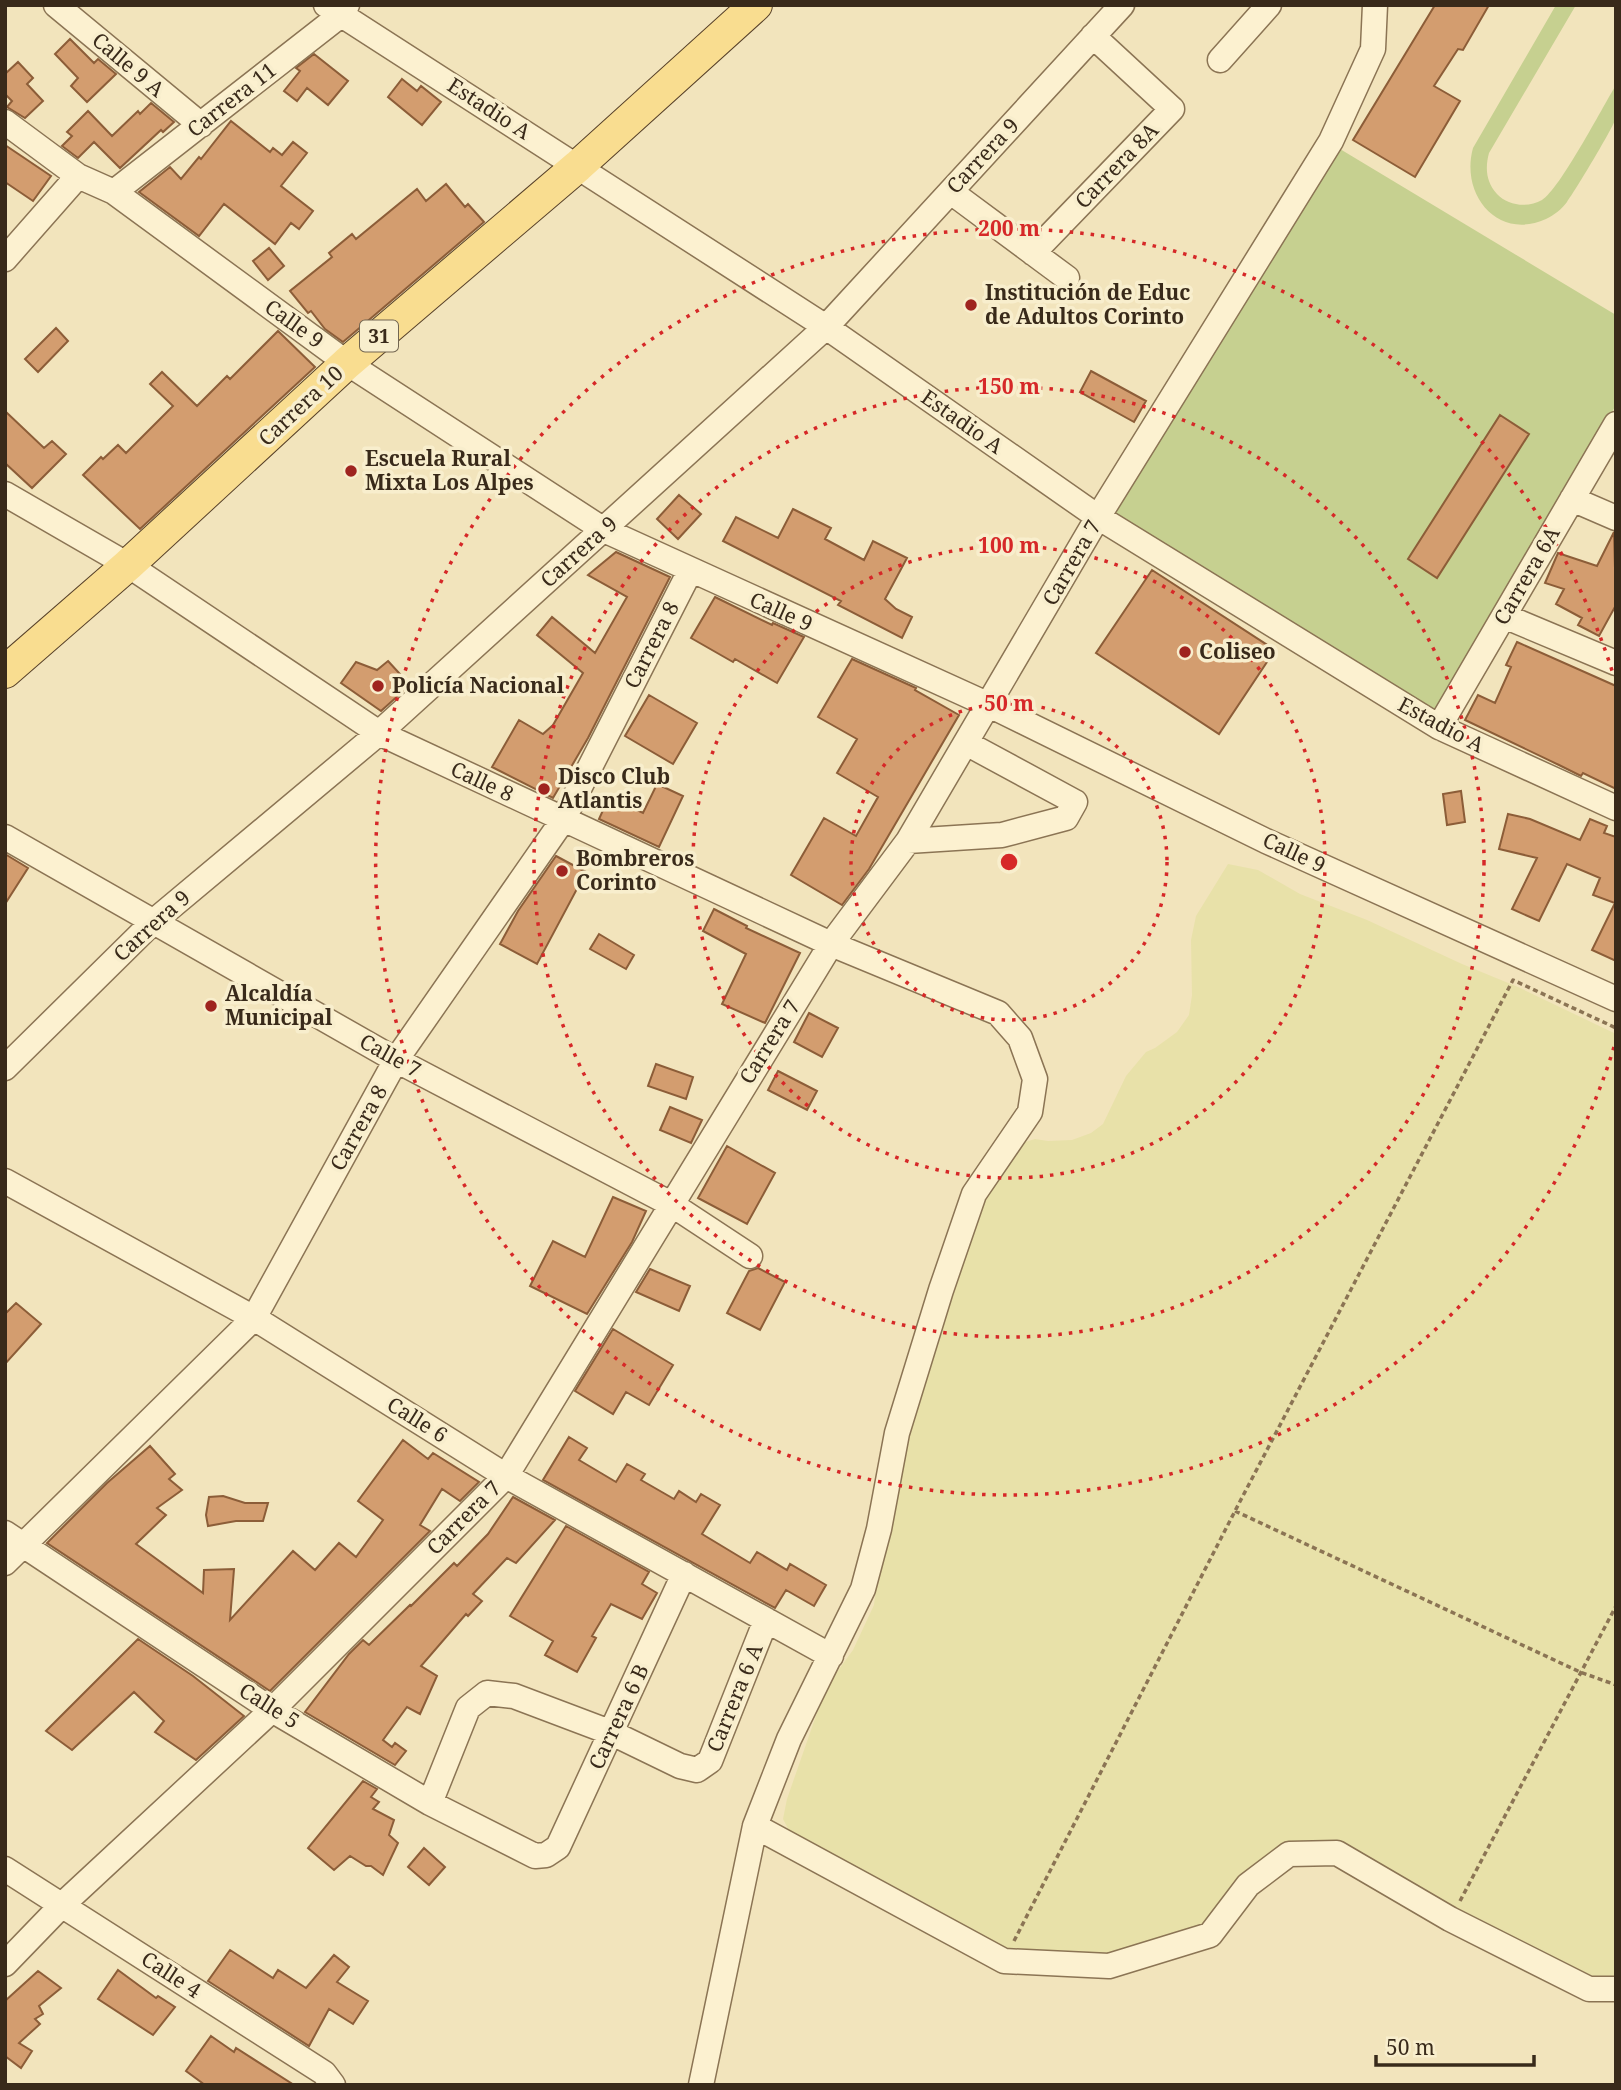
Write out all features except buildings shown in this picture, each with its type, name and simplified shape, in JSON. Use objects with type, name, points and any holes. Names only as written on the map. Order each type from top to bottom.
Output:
[{"type":"main road","name":"Carrera 10","points":[[5,672],[128,565],[347,363],[579,166],[757,5]]},
{"type":"street","name":"Calle 9 A","points":[[56,5],[201,125]]},
{"type":"street","name":"Carrera 9","points":[[5,1068],[153,922],[379,733],[826,327],[1122,5]]},
{"type":"street","points":[[1220,60],[1269,5]]},
{"type":"street","name":"Carrera 7","points":[[5,1964],[62,1905],[272,1710],[506,1476],[831,944],[908,841],[1098,517],[1331,141],[1373,49],[1375,5]]},
{"type":"street","name":"Carrera 11","points":[[114,192],[201,125],[338,8]]},
{"type":"street","name":"Estadio A","points":[[338,8],[826,327],[1098,517],[1439,727],[1616,808]]},
{"type":"street","name":"Carrera 8A","points":[[1033,253],[1172,109],[1093,36]]},
{"type":"street","name":"Calle 9","points":[[5,122],[78,176],[114,192],[347,363],[604,530],[989,705],[1266,841],[1616,999]]},
{"type":"street","points":[[5,259],[78,176]]},
{"type":"street","points":[[951,192],[1068,278]]},
{"type":"street","name":"Carrera 6A","points":[[1439,727],[1616,424]]},
{"type":"street","name":"Calle 8","points":[[5,494],[128,565],[379,733],[831,944],[998,1013],[1020,1038],[1035,1079],[1030,1112],[974,1194],[897,1433],[879,1529],[863,1589],[831,1656]]},
{"type":"street","points":[[1572,499],[1616,518]]},
{"type":"street","name":"Carrera 8","points":[[5,1563],[15,1539],[254,1318],[396,1060],[563,820],[690,571]]},
{"type":"street","points":[[1504,616],[1616,663]]},
{"type":"street","points":[[908,841],[1002,835],[1066,818],[1075,802],[966,743]]},
{"type":"street","name":"Calle 7","points":[[5,837],[396,1060],[671,1204],[750,1256]]},
{"type":"street","name":"Calle 6","points":[[5,1181],[254,1318],[506,1476],[831,1656]]},
{"type":"street","name":"Calle 5","points":[[15,1539],[272,1710],[430,1803],[535,1856],[546,1855]]},
{"type":"street","name":"Carrera 6 B","points":[[546,1855],[558,1847],[684,1574]]},
{"type":"street","name":"Carrera 6 A","points":[[612,1733],[680,1766],[697,1770],[710,1761],[766,1620]]},
{"type":"street","points":[[701,2085],[755,1826],[789,1739],[831,1656]]},
{"type":"street","points":[[430,1803],[468,1708],[487,1693],[514,1696],[612,1733]]},
{"type":"street","points":[[755,1826],[1004,1961],[1109,1966],[1210,1935],[1248,1885],[1289,1854],[1337,1853],[1450,1919],[1589,1989],[1616,1989]]},
{"type":"street","name":"Calle 4","points":[[5,1869],[324,2073],[332,2085]]},
{"type":"path","points":[[1004,1961],[1235,1511],[1513,980],[1616,1028]]},
{"type":"path","points":[[1235,1511],[1580,1672],[1616,1685]]},
{"type":"path","points":[[1450,1919],[1616,1606]]},
{"type":"shaded area","points":[[1228,864],[1258,870],[1300,894],[1367,920],[1616,1034],[1616,1980],[1592,1978],[1497,1936],[1447,1904],[1300,1852],[1214,1928],[1078,1968],[996,1947],[794,1840],[783,1819],[787,1799],[826,1687],[853,1650],[874,1605],[884,1523],[907,1437],[975,1219],[996,1177],[1022,1143],[1035,1139],[1072,1140],[1091,1133],[1103,1124],[1126,1076],[1146,1052],[1177,1032],[1189,1015],[1192,995],[1191,940],[1196,916]]},
{"type":"green space","points":[[1556,5],[1576,5],[1489,153],[1487,169],[1491,185],[1497,194],[1512,203],[1531,204],[1542,200],[1570,165],[1616,85],[1616,118],[1563,207],[1546,219],[1529,224],[1513,224],[1498,219],[1478,197],[1472,182],[1470,165],[1473,148]]},
{"type":"green space","points":[[1340,149],[1616,315],[1616,405],[1436,717],[1112,515]]},
{"type":"place","name":"Institución de Educ de Adultos Corinto","points":[[971,305]]},
{"type":"place","name":"Escuela Rural Mixta Los Alpes","points":[[351,471]]},
{"type":"place","name":"Coliseo","points":[[1185,652]]},
{"type":"place","name":"Policía Nacional","points":[[378,686]]},
{"type":"place","name":"Disco Club Atlantis","points":[[544,789]]},
{"type":"place","name":"Bombreros Corinto","points":[[562,871]]},
{"type":"place","name":"Alcaldía Municipal","points":[[211,1006]]}]
